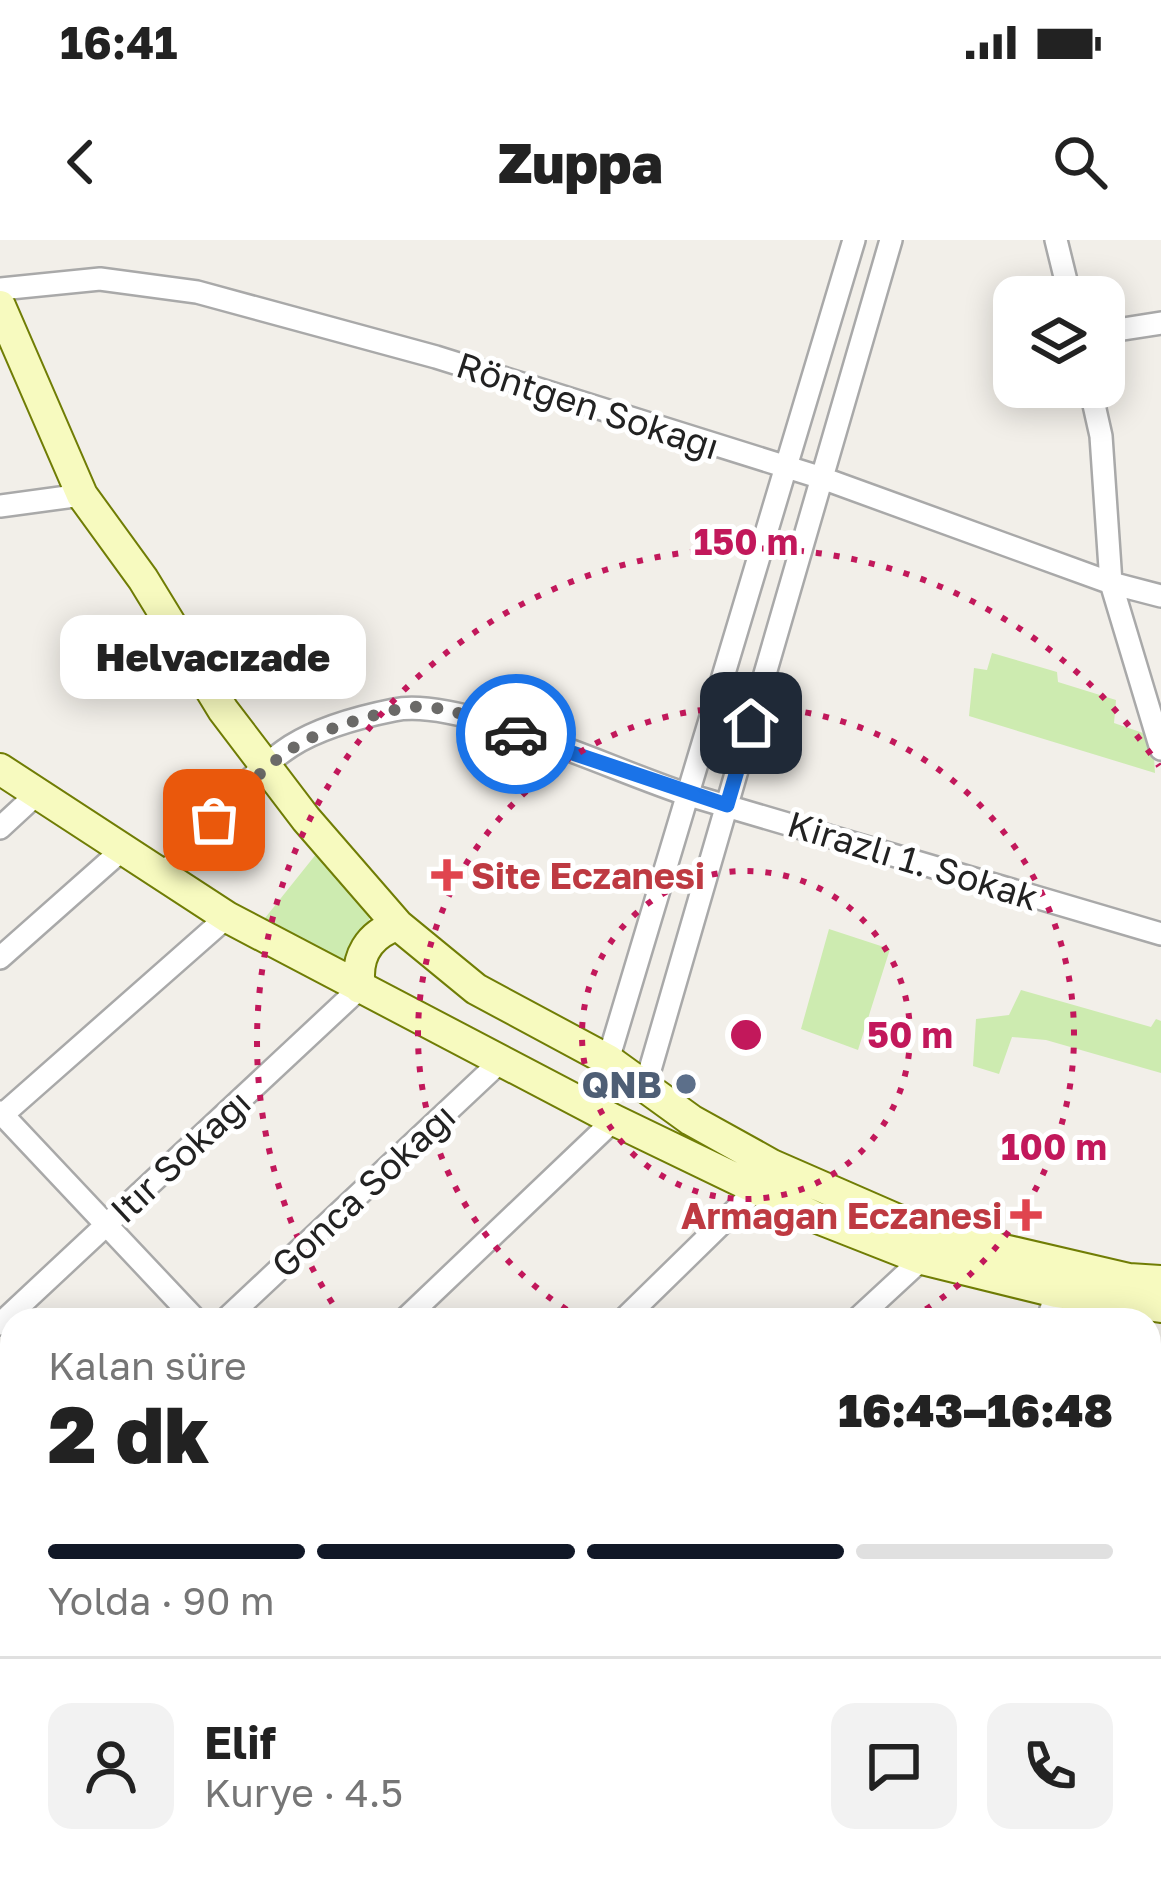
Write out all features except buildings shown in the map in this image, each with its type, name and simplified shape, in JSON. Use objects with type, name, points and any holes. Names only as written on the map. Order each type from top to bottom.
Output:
[{"type":"main road","points":[[0,306],[82,495],[143,579],[223,710],[398,925],[476,989],[608,1060],[691,1120],[925,1244],[1052,1306],[1161,1307]]},
{"type":"main road","points":[[0,769],[227,917],[614,1120],[815,1217],[925,1244],[993,1250],[1129,1279],[1161,1281]]},
{"type":"main road","points":[[360,988],[357,971],[371,940],[379,931],[398,925]]},
{"type":"main road","points":[[614,1120],[645,1087]]},
{"type":"street","points":[[608,1060],[854,240]]},
{"type":"street","points":[[645,1087],[891,240]]},
{"type":"street","points":[[1056,240],[1065,276]]},
{"type":"street","name":"Röntgen Sokağı","points":[[0,289],[100,279],[197,292],[436,357],[822,478],[1111,583],[1161,596]]},
{"type":"street","points":[[1125,329],[1161,323]]},
{"type":"street","points":[[1095,408],[1101,436],[1111,583],[1161,749]]},
{"type":"street","points":[[0,506],[82,495]]},
{"type":"street","name":"Kirazlı 1. Sokak","points":[[163,875],[265,766],[291,746],[323,729],[427,706],[688,794],[1161,934]]},
{"type":"street","points":[[0,828],[39,792]]},
{"type":"street","points":[[0,958],[122,850]]},
{"type":"street","points":[[185,1308],[1,1115],[227,917]]},
{"type":"street","name":"Itır Sokağı","points":[[17,1308],[360,988]]},
{"type":"street","name":"Gonca Sokağı","points":[[238,1308],[501,1061]]},
{"type":"street","points":[[417,1308],[614,1120]]},
{"type":"street","points":[[635,1308],[757,1189]]},
{"type":"street","points":[[867,1308],[925,1244]]},
{"type":"green space","points":[[992,653],[1057,672],[1058,682],[1116,700],[1114,723],[1153,741],[1155,773],[969,716],[974,668],[987,670]]},
{"type":"green space","points":[[317,853],[373,912],[344,967],[261,923]]},
{"type":"green space","points":[[829,929],[890,949],[858,1050],[801,1029]]},
{"type":"green space","points":[[1021,990],[1151,1027],[1156,1019],[1161,1021],[1161,1073],[1046,1040],[1012,1037],[999,1074],[973,1066],[976,1019],[1009,1015]]},
{"type":"way so far","points":[[214,820],[265,766],[323,729],[427,706],[516,734]]},
{"type":"place","name":"Helvacızade","points":[[214,820]]},
{"type":"place","name":"Site Eczanesi","points":[[447,875]]},
{"type":"place","name":"QNB","points":[[686,1084]]},
{"type":"place","name":"Armağan Eczanesi","points":[[1026,1215]]},
{"type":"route","points":[[516,734],[727,805],[751,723]]}]
